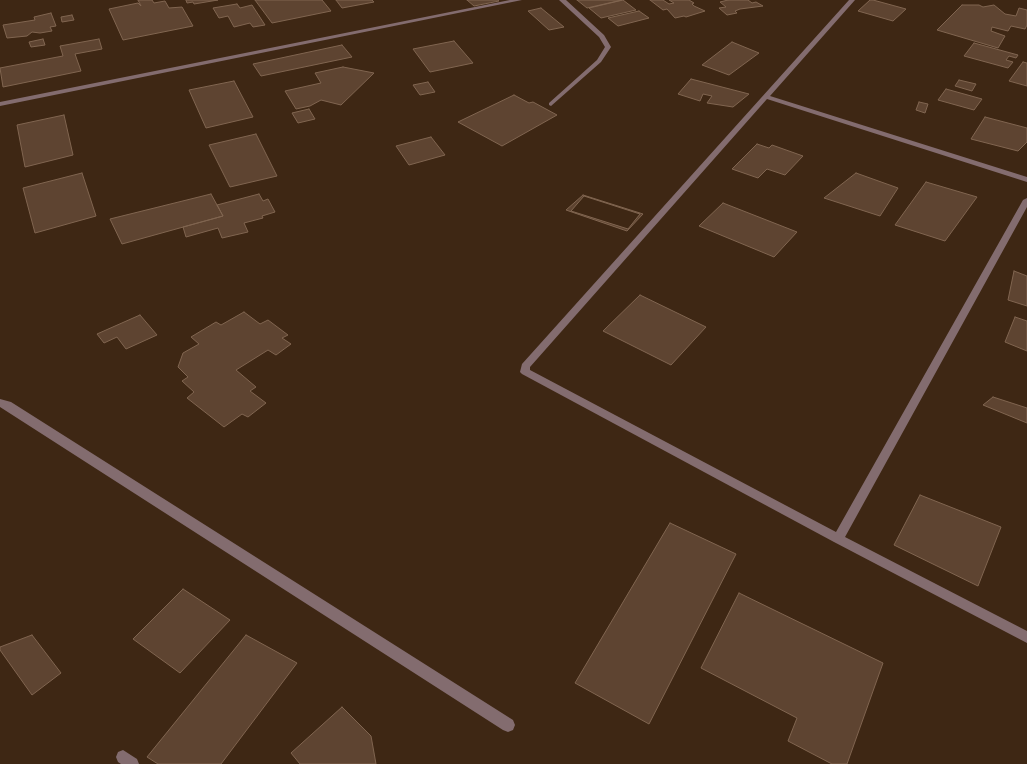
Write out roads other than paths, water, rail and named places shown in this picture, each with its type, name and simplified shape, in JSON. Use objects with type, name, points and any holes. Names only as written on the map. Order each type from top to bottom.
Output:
[{"type":"street","points":[[0,104],[519,0]]},
{"type":"street","points":[[551,104],[599,60],[608,47],[602,36],[562,0]]},
{"type":"street","points":[[852,0],[525,366],[525,372],[838,539],[1027,636]]},
{"type":"street","points":[[767,97],[1027,180]]},
{"type":"street","points":[[838,539],[1027,200]]},
{"type":"street","points":[[0,403],[15,410],[508,725]]}]
